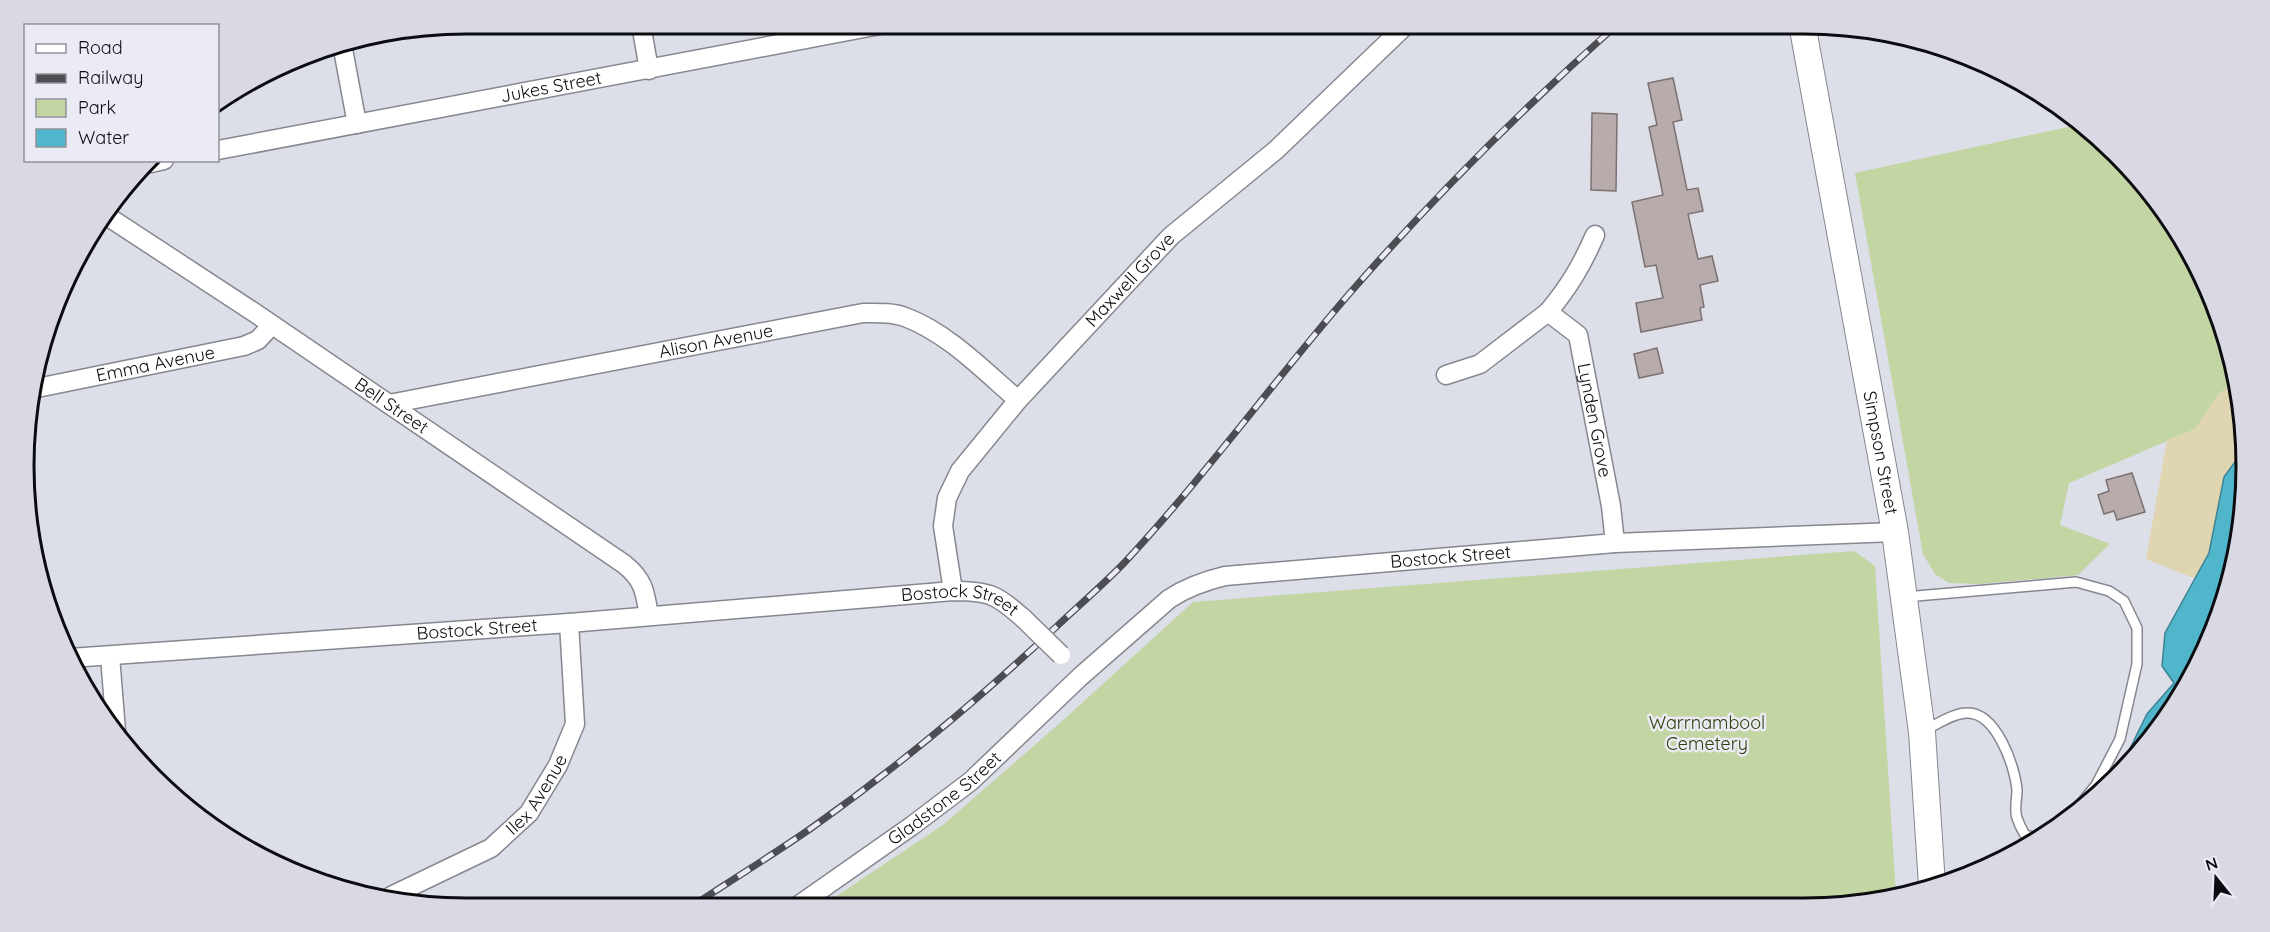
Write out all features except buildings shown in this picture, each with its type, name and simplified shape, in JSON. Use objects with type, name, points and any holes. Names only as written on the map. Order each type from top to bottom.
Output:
[{"type":"street","points":[[643,34],[649,70]]},
{"type":"street","name":"Jukes Street","points":[[219,150],[834,34]]},
{"type":"street","name":"Maxwell Grove","points":[[953,591],[943,526],[947,498],[960,471],[1018,400],[1171,236],[1276,150],[1397,34]]},
{"type":"street","name":"Simpson Street","points":[[1804,34],[1905,597],[1922,732],[1932,878]]},
{"type":"street","points":[[344,52],[357,124]]},
{"type":"street","name":"Bell Street","points":[[112,219],[624,564],[637,575],[643,585],[649,616]]},
{"type":"street","points":[[1446,375],[1480,364],[1548,312],[1565,292],[1579,270],[1595,235]]},
{"type":"street","name":"Lynden Grove","points":[[1548,312],[1578,335],[1611,506],[1615,543]]},
{"type":"street","name":"Alison Avenue","points":[[389,405],[863,314],[883,313],[903,316],[946,340],[1018,400]]},
{"type":"street","name":"Emma Avenue","points":[[42,387],[244,346],[258,340],[271,326]]},
{"type":"street","name":"Bostock Street","points":[[79,658],[977,591],[1001,598],[1081,676],[1169,599],[1184,589],[1209,580],[1236,575],[1615,543],[1895,532]]},
{"type":"street","name":"Ilex Avenue","points":[[399,892],[491,848],[529,813],[558,765],[575,724],[568,623]]},
{"type":"street","points":[[110,656],[115,717]]},
{"type":"street","name":"Gladstone Street","points":[[809,898],[971,781],[1081,676]]},
{"type":"lane","points":[[1905,597],[2076,582],[2109,591],[2124,601],[2137,628],[2137,664],[2120,739],[2098,782]]},
{"type":"lane","points":[[1922,732],[1948,719],[1967,713],[1983,717],[1999,736],[2008,754],[2017,789],[2016,816],[2027,836]]},
{"type":"green space","points":[[2070,127],[2128,181],[2163,226],[2178,250],[2213,327],[2228,388],[2219,393],[2195,429],[2069,483],[2060,525],[2110,544],[2078,575],[1979,584],[1949,583],[1935,574],[1923,554],[1855,173]]},
{"type":"green space","name":"Warrnambool Cemetery","points":[[1854,551],[1875,566],[1896,887],[1860,894],[1804,898],[834,898],[943,825],[1193,602]]},
{"type":"sand","points":[[2228,388],[2236,461],[2224,477],[2209,553],[2196,579],[2146,559],[2167,440],[2195,429],[2219,393]]},
{"type":"water","points":[[2236,461],[2232,522],[2213,605],[2178,682],[2163,706],[2130,749],[2147,714],[2174,683],[2162,666],[2165,633],[2209,553],[2224,477]]},
{"type":"railway","points":[[705,898],[810,829],[905,758],[1026,655],[1108,579],[1183,496],[1321,327],[1413,223],[1479,154],[1607,34]]}]
